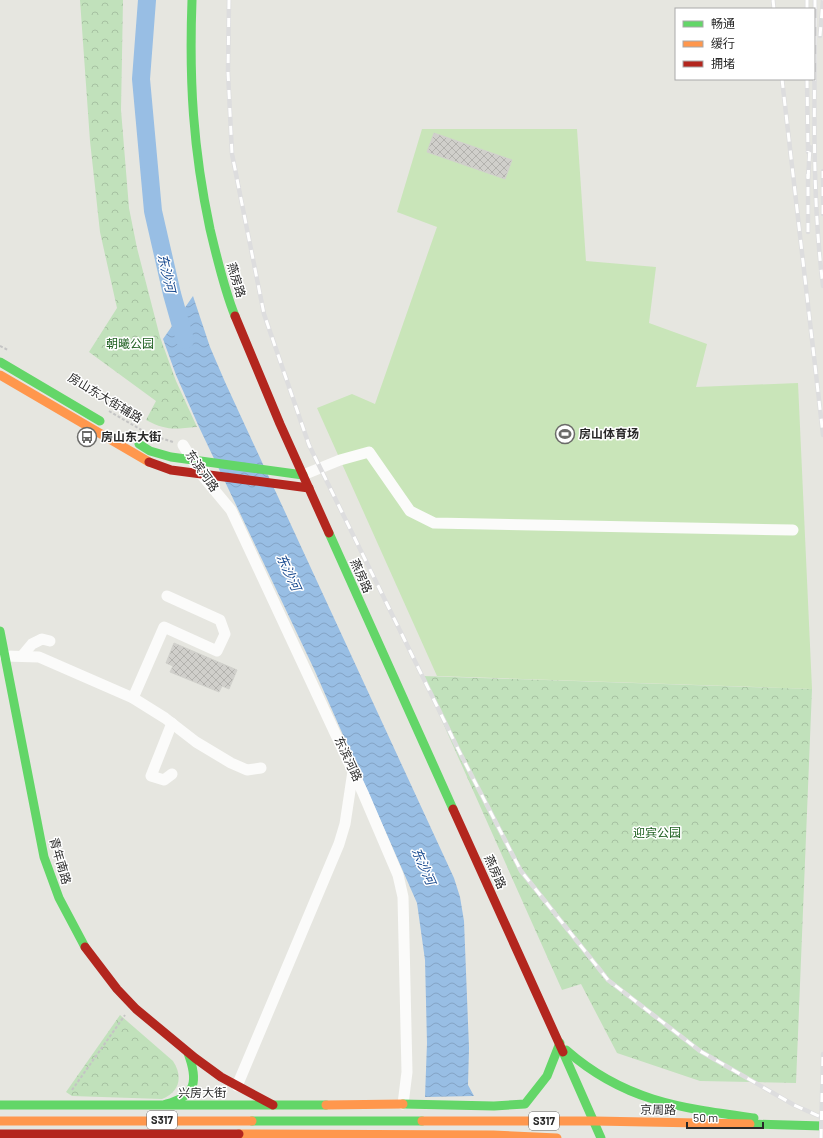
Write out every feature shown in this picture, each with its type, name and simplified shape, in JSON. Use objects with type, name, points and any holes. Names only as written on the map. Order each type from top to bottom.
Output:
[{"type":"main road","name":"燕房路","points":[[192,0],[190,61],[192,110],[197,159],[215,250],[231,306],[248,350],[303,475],[560,1043],[595,1121],[601,1138]]},
{"type":"main road","points":[[111,428],[3,363],[0,375],[145,460],[171,470],[309,488]]},
{"type":"main road","points":[[130,439],[150,451],[171,458],[303,475]]},
{"type":"main road","name":"青年南路","points":[[0,631],[44,857],[55,888],[69,919],[89,953],[112,984],[132,1005],[187,1052],[211,1070],[273,1105]]},
{"type":"main road","points":[[506,1121],[525,1104],[549,1075],[556,1060],[560,1043],[592,1073],[625,1091],[639,1096],[689,1108],[798,1125]]},
{"type":"main road","name":"青年南路","points":[[164,1105],[184,1099],[193,1087],[195,1074],[187,1052]]},
{"type":"main road","points":[[0,1116],[41,1104]]},
{"type":"main road","name":"兴房大街","points":[[0,1105],[403,1104],[494,1106],[525,1104]]},
{"type":"main road","points":[[273,1105],[324,1120]]},
{"type":"main road","name":"京周路","points":[[324,1120],[595,1121],[823,1126]]},
{"type":"main road","name":"S317","points":[[0,1121],[324,1120]]},
{"type":"main road","name":"S317","points":[[0,1134],[226,1136],[493,1135],[557,1138]]},
{"type":"street","name":"东滨河路","points":[[183,445],[201,474],[231,510],[353,771],[398,875],[403,897],[407,1072],[403,1104]]},
{"type":"street","points":[[303,475],[340,460],[369,452],[410,511],[434,523],[794,530]]},
{"type":"street","points":[[133,698],[164,627],[217,651],[225,634],[220,620],[167,596]]},
{"type":"street","points":[[22,656],[32,644],[42,639],[50,641]]},
{"type":"street","points":[[5,656],[39,657],[133,698],[172,723],[196,742],[231,762],[247,770],[261,768]]},
{"type":"street","points":[[172,723],[151,776],[164,780],[172,774]]},
{"type":"street","points":[[237,1086],[339,844],[345,824],[353,771]]},
{"type":"path","points":[[0,346],[14,354]]},
{"type":"path","name":"房山东大街辅路","points":[[108,410],[152,436],[183,445]]},
{"type":"path","points":[[69,1094],[125,1014]]},
{"type":"green space","name":"朝曦公园","points":[[80,0],[123,0],[121,110],[129,208],[137,248],[160,337],[176,381],[197,427],[165,428],[146,420],[156,401],[89,352],[117,308],[100,232],[90,141]]},
{"type":"green space","name":"房山体育场","points":[[422,129],[577,129],[586,261],[656,267],[649,323],[707,344],[696,387],[798,383],[812,689],[437,676],[317,408],[352,394],[375,404],[437,227],[397,212]]},
{"type":"green space","name":"迎宾公园","points":[[422,676],[812,689],[796,1083],[700,1081],[617,1053],[581,984],[562,990]]},
{"type":"green space","points":[[120,1015],[173,1061],[179,1078],[176,1088],[168,1096],[162,1099],[72,1096],[66,1092]]},
{"type":"water","points":[[193,296],[210,347],[225,382],[454,878],[460,897],[464,921],[469,1048],[468,1085],[474,1096],[425,1097],[427,1043],[425,960],[417,903],[314,669],[199,427],[176,375],[163,339]]},
{"type":"building","points":[[434,133],[512,160],[505,179],[427,152]]},
{"type":"building","points":[[174,643],[237,670],[229,689],[222,686],[219,692],[170,672],[173,666],[166,663]]},
{"type":"waterway","name":"东沙河","points":[[147,0],[141,79],[153,211],[172,294],[185,340]]},
{"type":"railway","points":[[229,0],[228,72],[232,154],[264,314],[309,445],[461,755],[521,871],[608,980],[700,1051],[794,1105],[823,1118]]},
{"type":"railway","points":[[773,0],[774,8]]},
{"type":"railway","points":[[807,0],[807,8]]},
{"type":"railway","points":[[815,0],[815,8]]},
{"type":"railway","points":[[820,36],[823,0]]},
{"type":"railway","points":[[782,80],[823,435]]},
{"type":"railway","points":[[807,80],[808,152]]},
{"type":"railway","points":[[814,80],[815,179],[819,250],[823,286]]},
{"type":"railway","points":[[808,179],[810,147]]},
{"type":"railway","points":[[823,171],[823,214]]},
{"type":"railway","points":[[808,174],[808,232]]},
{"type":"railway","points":[[821,1138],[823,1054]]},
{"type":"traffic: fast","points":[[192,0],[191,59],[196,143],[204,200],[210,229],[224,284],[235,316]]},
{"type":"traffic: fast","points":[[0,362],[100,421]]},
{"type":"traffic: fast","points":[[139,444],[150,451],[171,457],[303,475]]},
{"type":"traffic: fast","points":[[329,533],[453,809]]},
{"type":"traffic: fast","points":[[0,631],[44,857],[59,898],[85,947]]},
{"type":"traffic: fast","points":[[403,1104],[494,1106],[525,1104],[547,1076],[560,1043]]},
{"type":"traffic: fast","points":[[566,1050],[609,1081],[631,1091],[677,1106],[754,1118]]},
{"type":"traffic: fast","points":[[563,1052],[601,1138]]},
{"type":"traffic: fast","points":[[166,1104],[176,1101],[184,1096],[192,1086],[194,1079],[188,1053]]},
{"type":"traffic: fast","points":[[0,1105],[326,1105]]},
{"type":"traffic: fast","points":[[252,1121],[422,1121]]},
{"type":"traffic: fast","points":[[750,1124],[823,1126]]},
{"type":"traffic: slow","points":[[0,375],[149,462]]},
{"type":"traffic: slow","points":[[326,1105],[403,1104]]},
{"type":"traffic: slow","points":[[0,1121],[252,1121]]},
{"type":"traffic: slow","points":[[422,1121],[595,1121],[750,1124]]},
{"type":"traffic: slow","points":[[239,1134],[493,1135],[557,1138]]},
{"type":"traffic: jam","points":[[235,316],[280,424],[329,533]]},
{"type":"traffic: jam","points":[[149,462],[171,470],[309,488]]},
{"type":"traffic: jam","points":[[453,809],[563,1052]]},
{"type":"traffic: jam","points":[[85,947],[117,989],[136,1009],[195,1058],[221,1077],[273,1105]]},
{"type":"traffic: jam","points":[[0,1134],[239,1134]]},
{"type":"place","name":"房山体育场","points":[[565,434]]},
{"type":"place","name":"房山东大街","points":[[87,437]]}]
